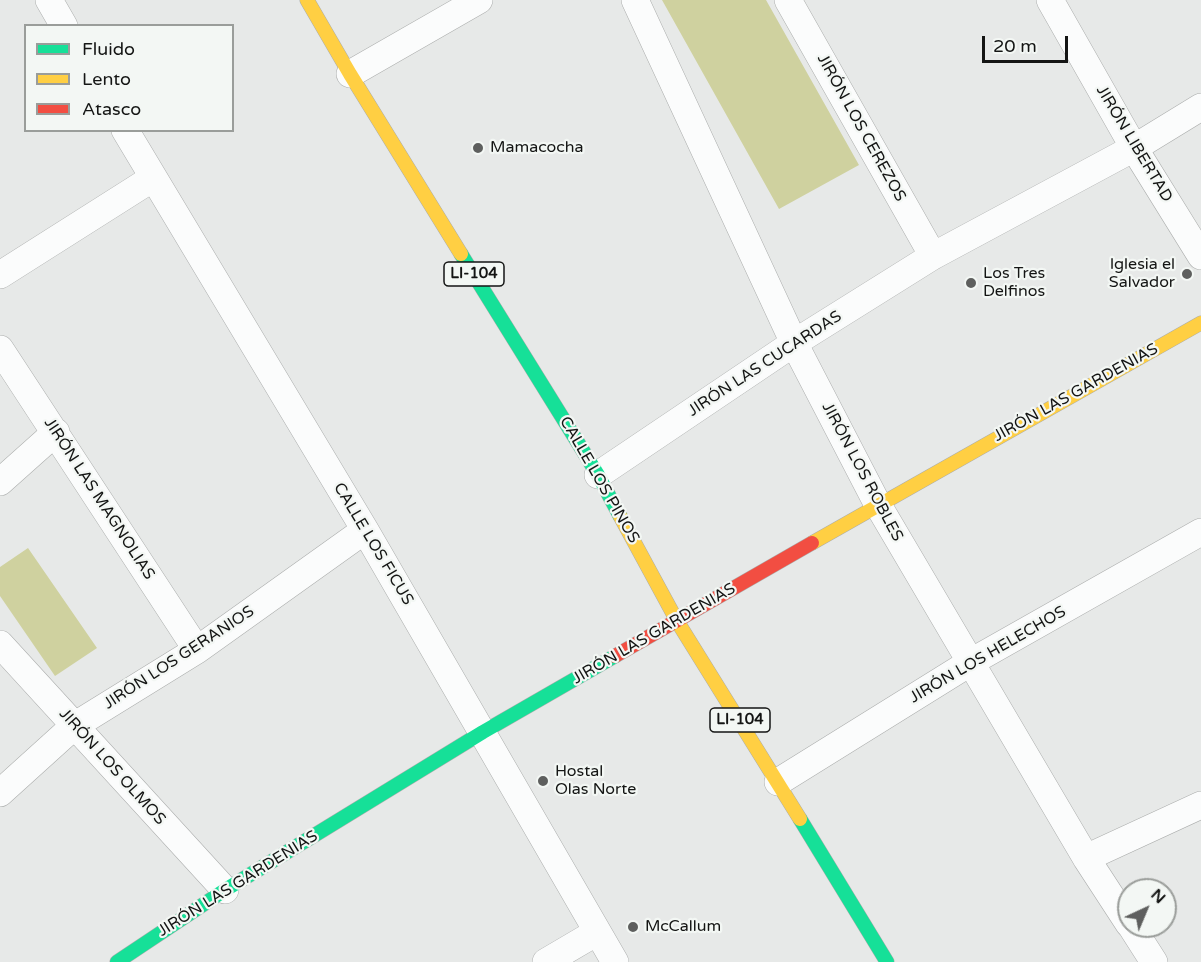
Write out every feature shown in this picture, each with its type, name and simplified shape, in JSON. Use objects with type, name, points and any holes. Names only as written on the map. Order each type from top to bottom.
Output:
[{"type":"street","points":[[49,0],[63,24]]},
{"type":"street","name":"CALLE LOS PINOS","points":[[307,0],[350,74],[598,475],[677,621],[887,962]]},
{"type":"street","points":[[350,74],[479,0]]},
{"type":"street","name":"JIRÓN LOS ROBLES","points":[[635,0],[794,344],[878,506],[1086,858],[1117,905]]},
{"type":"street","name":"JIRÓN LOS CEREZOS","points":[[788,0],[933,256]]},
{"type":"street","name":"JIRÓN LIBERTAD","points":[[1050,0],[1134,148],[1201,256]]},
{"type":"street","name":"JIRÓN LAS CUCARDAS","points":[[598,475],[794,344],[933,256],[1134,148],[1201,107]]},
{"type":"street","name":"CALLE LOS FICUS","points":[[126,132],[365,530],[615,962]]},
{"type":"street","points":[[0,275],[153,178]]},
{"type":"street","name":"JIRÓN LAS GARDENIAS","points":[[117,962],[225,890],[483,732],[1201,323]]},
{"type":"street","name":"JIRÓN LAS MAGNOLIAS","points":[[0,349],[197,650]]},
{"type":"street","points":[[0,482],[56,432]]},
{"type":"street","name":"JIRÓN LOS GERANIOS","points":[[0,793],[74,726],[197,650],[365,530]]},
{"type":"street","name":"JIRÓN LOS HELECHOS","points":[[778,782],[971,662],[1201,532]]},
{"type":"street","name":"JIRÓN LOS OLMOS","points":[[0,644],[225,890]]},
{"type":"street","points":[[1086,858],[1201,804]]},
{"type":"street","points":[[546,962],[597,932]]},
{"type":"street","name":"JIRÓN LOS ROBLES","points":[[1138,938],[1154,962]]},
{"type":"green space","points":[[662,0],[766,0],[859,165],[779,209]]},
{"type":"green space","points":[[28,548],[97,648],[55,676],[0,596],[0,567]]},
{"type":"traffic: fast","points":[[461,254],[598,475],[620,516]]},
{"type":"traffic: fast","points":[[117,962],[225,890],[483,732],[615,656]]},
{"type":"traffic: fast","points":[[800,819],[887,962]]},
{"type":"traffic: slow","points":[[307,0],[461,254]]},
{"type":"traffic: slow","points":[[812,543],[1201,323]]},
{"type":"traffic: slow","points":[[620,516],[677,621],[800,819]]},
{"type":"traffic: jam","points":[[615,656],[812,543]]},
{"type":"place","name":"Mamacocha","points":[[478,148]]},
{"type":"place","name":"Iglesia el Salvador","points":[[1187,274]]},
{"type":"place","name":"Los Tres Delfinos","points":[[971,283]]},
{"type":"place","name":"Hostal Olas Norte","points":[[543,781]]},
{"type":"place","name":"McCallum","points":[[633,927]]}]
